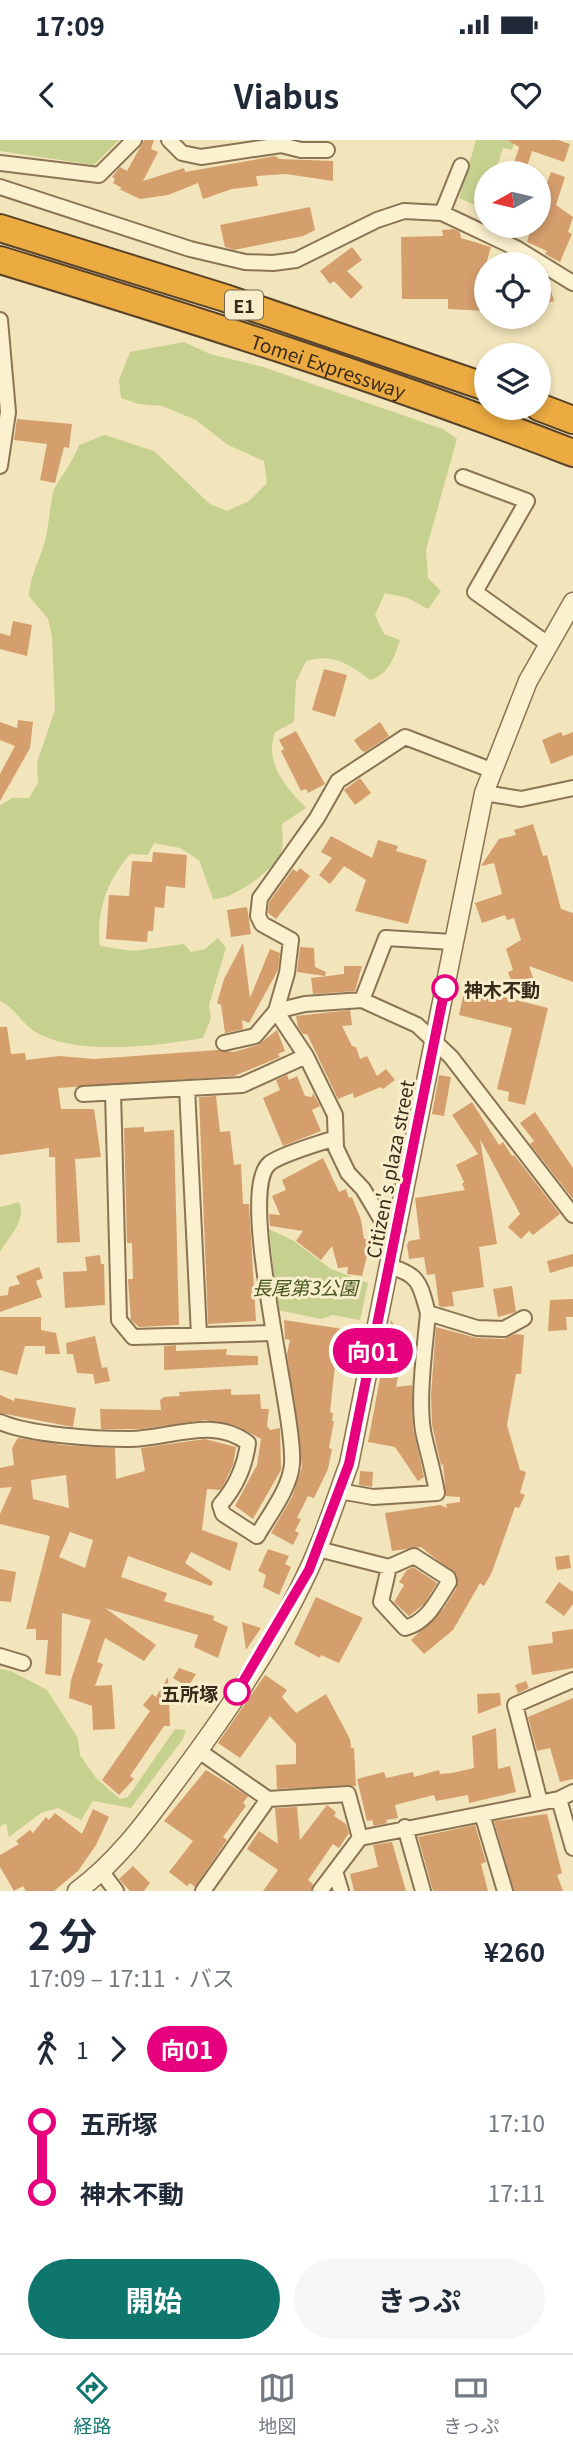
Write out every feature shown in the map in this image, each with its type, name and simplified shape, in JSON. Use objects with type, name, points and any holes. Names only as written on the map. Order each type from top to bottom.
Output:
[{"type":"highway","name":"Tomei Expressway","points":[[0,228],[225,298],[474,383]]},
{"type":"highway","name":"Tomei Expressway","points":[[0,260],[219,328],[473,414],[573,453]]},
{"type":"highway","points":[[551,412],[573,420]]},
{"type":"street","points":[[0,163],[99,175],[134,140]]},
{"type":"street","points":[[169,140],[182,153],[201,157],[281,145],[301,150],[327,150]]},
{"type":"street","points":[[442,213],[461,166]]},
{"type":"street","points":[[0,187],[190,249],[245,262],[296,260],[377,220],[404,211],[442,213],[516,247],[573,283]]},
{"type":"street","points":[[0,320],[4,412],[0,466]]},
{"type":"street","points":[[463,477],[527,501],[475,592],[548,644]]},
{"type":"street","name":"Citizen's plaza street","points":[[76,1891],[128,1844],[199,1751],[270,1640],[318,1549],[349,1464],[391,1267],[436,1039],[452,942],[484,793],[528,681],[573,601]]},
{"type":"street","points":[[224,1043],[255,1036],[276,1011],[287,973],[291,940],[262,924],[258,916],[260,898],[317,818],[338,781],[405,737],[491,770]]},
{"type":"street","points":[[484,793],[521,799],[573,788]]},
{"type":"street","points":[[362,1000],[386,938],[452,942]]},
{"type":"street","points":[[276,1011],[305,1004],[362,1000],[417,1025],[436,1039],[573,1215]]},
{"type":"street","points":[[276,1011],[306,1056],[335,1115],[336,1148],[348,1173],[363,1189],[384,1224],[398,1230]]},
{"type":"street","points":[[83,1094],[242,1085],[306,1056]]},
{"type":"street","points":[[187,1088],[199,1335]]},
{"type":"street","points":[[113,1092],[120,1320],[133,1337],[272,1333]]},
{"type":"street","points":[[0,1422],[81,1437],[131,1439],[207,1430],[241,1438],[248,1443],[245,1463],[229,1495],[220,1505],[223,1514],[257,1536],[289,1479],[292,1465],[292,1443],[272,1333],[260,1214],[263,1174],[270,1163],[335,1138]]},
{"type":"street","points":[[339,1491],[373,1497],[437,1493],[430,1450],[424,1439],[422,1393],[428,1314],[418,1280],[409,1273],[391,1267]]},
{"type":"street","points":[[428,1314],[477,1328],[504,1329],[524,1318]]},
{"type":"street","points":[[318,1549],[388,1567],[414,1556],[448,1578],[449,1582],[430,1612],[416,1625],[405,1628],[381,1602],[388,1567]]},
{"type":"street","points":[[0,1656],[23,1663]]},
{"type":"street","points":[[540,1802],[515,1705],[573,1680]]},
{"type":"street","points":[[199,1751],[268,1799],[348,1794],[360,1838]]},
{"type":"street","points":[[320,1891],[360,1838],[405,1827],[559,1799],[573,1793]]},
{"type":"street","points":[[203,1891],[268,1799]]},
{"type":"street","points":[[559,1799],[573,1848]]},
{"type":"street","points":[[482,1814],[505,1891]]},
{"type":"street","points":[[405,1827],[423,1891]]},
{"type":"street","points":[[101,1871],[116,1891]]},
{"type":"street","points":[[335,1871],[341,1891]]},
{"type":"green space","points":[[0,140],[119,140],[94,165],[0,151]]},
{"type":"green space","points":[[476,140],[515,140],[512,150],[503,148],[499,161],[474,161],[474,205],[459,198]]},
{"type":"green space","points":[[184,342],[210,354],[263,367],[443,429],[457,439],[426,550],[428,578],[441,591],[428,609],[408,598],[385,593],[375,615],[384,634],[400,640],[390,665],[376,678],[370,680],[348,665],[333,659],[306,661],[296,682],[294,722],[275,732],[272,754],[279,774],[306,808],[282,824],[281,852],[270,868],[241,890],[213,899],[199,860],[180,848],[154,843],[148,855],[130,854],[109,886],[100,921],[100,946],[133,951],[184,944],[191,952],[205,949],[218,938],[226,948],[209,1005],[211,1018],[203,1038],[143,1046],[78,1045],[35,1032],[0,1001],[0,805],[12,798],[29,798],[38,783],[37,762],[55,710],[52,637],[48,619],[29,596],[30,589],[45,541],[53,493],[79,445],[105,435],[154,451],[210,504],[227,511],[249,501],[267,483],[264,461],[228,445],[196,420],[162,406],[139,404],[121,398],[119,380],[130,352]]},
{"type":"green space","points":[[19,1202],[19,1222],[0,1252],[0,1207]]},
{"type":"green space","name":"長尾第3公園","points":[[269,1229],[294,1241],[331,1269],[368,1283],[360,1320],[333,1315],[321,1319],[278,1310]]},
{"type":"green space","points":[[0,1669],[11,1671],[47,1690],[78,1738],[80,1755],[96,1778],[120,1799],[128,1797],[175,1729],[186,1730],[183,1739],[131,1808],[93,1801],[81,1820],[58,1808],[41,1813],[9,1837],[6,1823],[0,1827]]},
{"type":"building","points":[[144,140],[154,140],[151,149],[158,152],[143,181],[184,168],[185,172],[275,156],[279,159],[333,161],[333,181],[286,174],[256,176],[258,186],[232,189],[203,199],[198,183],[168,195],[140,199],[119,189],[122,188],[113,183],[115,179],[112,177],[120,167],[127,171]]},
{"type":"building","points":[[507,140],[558,140],[570,144],[564,162],[532,151],[529,161],[515,161],[519,147]]},
{"type":"building","points":[[551,172],[565,177],[556,205],[573,217],[568,232],[572,234],[560,262],[551,257],[551,252],[527,242],[528,238],[551,238]]},
{"type":"building","points":[[310,207],[315,230],[303,236],[234,250],[225,247],[220,225]]},
{"type":"building","points":[[453,229],[460,232],[461,238],[491,247],[490,252],[474,252],[474,310],[448,309],[448,299],[402,299],[401,237],[443,236],[442,230]]},
{"type":"building","points":[[352,247],[362,260],[347,271],[363,287],[351,299],[334,281],[330,284],[320,271]]},
{"type":"building","points":[[17,419],[72,424],[69,448],[64,447],[55,483],[40,480],[47,444],[14,440]]},
{"type":"building","points":[[13,621],[32,625],[27,656],[0,649],[0,633],[10,636]]},
{"type":"building","points":[[324,669],[347,675],[335,717],[312,710]]},
{"type":"building","points":[[18,720],[33,722],[30,748],[0,801],[0,774],[15,746],[0,740],[0,722],[17,728]]},
{"type":"building","points":[[380,722],[389,736],[365,752],[361,750],[354,740]]},
{"type":"building","points":[[296,731],[325,784],[308,793],[306,789],[301,791],[281,751],[284,749],[279,740]]},
{"type":"building","points":[[561,732],[563,736],[573,732],[573,755],[551,764],[542,740]]},
{"type":"building","points":[[360,778],[371,793],[355,805],[344,790]]},
{"type":"building","points":[[533,824],[543,856],[547,855],[561,909],[573,913],[573,982],[529,966],[534,981],[514,988],[508,972],[513,970],[506,949],[521,940],[514,918],[507,920],[505,915],[482,923],[475,903],[502,894],[494,863],[481,866],[499,839],[516,835],[514,830]]},
{"type":"building","points":[[331,836],[372,858],[378,840],[398,846],[396,851],[427,860],[408,924],[355,911],[366,880],[344,866],[330,884],[319,875],[332,858],[321,852]]},
{"type":"building","points":[[153,852],[187,855],[185,888],[166,886],[164,908],[155,907],[153,931],[148,931],[147,942],[106,939],[109,895],[129,896],[132,861],[152,862]]},
{"type":"building","points":[[300,868],[310,876],[276,919],[268,913],[269,902],[293,869],[297,872]]},
{"type":"building","points":[[247,907],[251,934],[231,937],[227,910]]},
{"type":"building","points":[[243,943],[250,998],[270,949],[280,953],[278,970],[249,1023],[242,1020],[243,1029],[225,1033],[221,1005],[217,1003],[224,979]]},
{"type":"building","points":[[300,947],[314,948],[315,967],[326,972],[325,976],[297,972]]},
{"type":"building","points":[[344,966],[362,966],[355,991],[313,994],[311,978],[344,974]]},
{"type":"building","points":[[465,987],[548,1008],[525,1105],[508,1101],[509,1092],[497,1089],[512,1028],[459,1015]]},
{"type":"building","points":[[350,1010],[352,1025],[342,1026],[352,1046],[356,1047],[360,1059],[367,1056],[377,1076],[386,1069],[395,1080],[383,1089],[381,1087],[354,1098],[353,1093],[338,1099],[307,1034],[303,1034],[298,1027],[296,1016]]},
{"type":"building","points":[[0,1027],[7,1027],[11,1054],[25,1053],[26,1060],[59,1056],[94,1059],[217,1050],[234,1052],[258,1045],[277,1030],[285,1051],[278,1054],[280,1057],[234,1076],[58,1088],[61,1109],[94,1109],[101,1157],[75,1159],[80,1242],[57,1243],[55,1157],[49,1157],[49,1148],[0,1155]]},
{"type":"building","points":[[287,1075],[289,1080],[297,1076],[305,1096],[312,1097],[313,1093],[320,1106],[312,1110],[321,1131],[283,1146],[263,1098],[280,1090],[276,1080]]},
{"type":"building","points":[[439,1075],[451,1077],[444,1116],[432,1114]]},
{"type":"building","points":[[216,1096],[220,1132],[230,1131],[234,1165],[241,1164],[243,1204],[249,1204],[256,1321],[208,1324],[199,1097]]},
{"type":"building","points":[[472,1102],[499,1145],[503,1142],[560,1214],[533,1235],[529,1231],[521,1239],[508,1227],[520,1214],[480,1139],[497,1244],[479,1247],[484,1287],[452,1292],[454,1306],[442,1307],[439,1306],[435,1274],[427,1275],[424,1257],[409,1259],[407,1245],[409,1241],[420,1239],[415,1198],[465,1190],[456,1165],[478,1154],[452,1115]]},
{"type":"building","points":[[535,1112],[573,1168],[573,1199],[530,1144],[534,1141],[520,1123]]},
{"type":"building","points":[[144,1127],[144,1132],[174,1130],[179,1325],[139,1327],[131,1320],[128,1279],[133,1279],[132,1243],[127,1243],[124,1128]]},
{"type":"building","points":[[323,1158],[339,1192],[346,1189],[349,1198],[352,1197],[361,1220],[364,1239],[371,1240],[362,1276],[347,1274],[348,1267],[338,1268],[332,1246],[321,1260],[296,1241],[303,1231],[270,1226],[269,1214],[280,1215],[272,1196],[286,1190],[282,1180]]},
{"type":"building","points":[[573,1254],[573,1266],[550,1273],[547,1261]]},
{"type":"building","points":[[100,1255],[101,1264],[104,1264],[105,1305],[65,1308],[63,1272],[87,1271],[85,1257]]},
{"type":"building","points":[[39,1267],[43,1278],[36,1281],[42,1297],[0,1312],[0,1296],[8,1295],[9,1287],[20,1284],[16,1276]]},
{"type":"building","points":[[512,1286],[516,1312],[498,1317],[493,1289]]},
{"type":"building","points":[[573,1299],[573,1317],[566,1317],[567,1330],[548,1331],[550,1300]]},
{"type":"building","points":[[0,1317],[41,1317],[41,1330],[56,1333],[60,1354],[45,1354],[45,1346],[25,1346],[17,1375],[0,1370]]},
{"type":"building","points":[[284,1320],[343,1329],[338,1365],[335,1365],[330,1412],[333,1413],[334,1421],[328,1469],[314,1498],[308,1496],[297,1518],[301,1519],[295,1531],[299,1533],[293,1545],[271,1533],[292,1497],[302,1467],[287,1354],[290,1340],[285,1339]]},
{"type":"building","points":[[391,1320],[405,1342],[396,1387],[412,1385],[413,1428],[424,1477],[418,1481],[395,1447],[368,1442]]},
{"type":"building","points":[[436,1327],[477,1338],[504,1339],[515,1334],[524,1335],[521,1374],[516,1374],[507,1425],[520,1470],[526,1472],[520,1493],[525,1495],[519,1508],[515,1507],[492,1572],[484,1586],[480,1583],[453,1630],[424,1654],[411,1640],[444,1608],[457,1587],[457,1576],[421,1547],[392,1551],[385,1513],[440,1505],[447,1508],[446,1504],[460,1502],[460,1497],[446,1496],[443,1464],[441,1465],[432,1425],[431,1395]]},
{"type":"building","points":[[95,1336],[102,1368],[107,1367],[110,1381],[95,1384],[93,1374],[77,1373],[73,1354],[67,1354],[66,1343]]},
{"type":"building","points":[[176,1345],[176,1351],[227,1349],[226,1355],[258,1356],[258,1365],[164,1370],[164,1346]]},
{"type":"building","points":[[231,1389],[231,1395],[260,1394],[261,1409],[269,1409],[267,1426],[270,1430],[280,1428],[281,1470],[253,1519],[235,1506],[257,1465],[261,1439],[237,1426],[205,1420],[142,1429],[101,1429],[100,1409],[161,1410],[160,1400],[164,1397],[180,1396],[179,1392]]},
{"type":"building","points":[[0,1395],[14,1401],[15,1398],[76,1408],[73,1427],[0,1413]]},
{"type":"building","points":[[18,1438],[62,1445],[115,1448],[116,1479],[145,1471],[141,1448],[205,1439],[236,1447],[233,1465],[223,1486],[220,1490],[207,1489],[202,1530],[238,1543],[230,1571],[191,1552],[185,1563],[213,1582],[211,1586],[128,1556],[121,1577],[167,1593],[164,1601],[214,1616],[213,1620],[228,1627],[218,1658],[194,1647],[198,1635],[105,1608],[156,1645],[144,1661],[105,1638],[97,1662],[103,1664],[95,1686],[112,1685],[115,1729],[93,1730],[92,1706],[69,1698],[71,1680],[91,1620],[62,1613],[61,1676],[45,1674],[48,1640],[36,1640],[36,1629],[26,1629],[50,1536],[0,1524],[0,1514],[12,1487],[0,1488],[0,1468],[14,1465],[12,1448]],"holes":[[[66,1475],[69,1508],[33,1499],[31,1480]],[[70,1532],[93,1540],[85,1568],[59,1557]]]},
{"type":"building","points":[[360,1471],[373,1472],[372,1487],[359,1485]]},
{"type":"building","points":[[268,1549],[289,1556],[285,1564],[291,1567],[279,1595],[263,1587],[266,1575],[258,1571]]},
{"type":"building","points":[[569,1555],[571,1568],[557,1570],[555,1557]]},
{"type":"building","points":[[413,1567],[437,1583],[424,1604],[409,1616],[394,1602],[404,1585],[399,1582],[407,1570]]},
{"type":"building","points":[[0,1569],[16,1572],[11,1602],[0,1601]]},
{"type":"building","points":[[559,1582],[573,1592],[573,1604],[564,1616],[545,1602]]},
{"type":"building","points":[[316,1597],[363,1618],[339,1663],[321,1655],[320,1658],[294,1644]]},
{"type":"building","points":[[242,1622],[261,1628],[246,1650]]},
{"type":"building","points":[[573,1629],[573,1668],[532,1675],[528,1646],[553,1643],[552,1632]]},
{"type":"building","points":[[179,1668],[196,1674],[188,1687],[173,1678]]},
{"type":"building","points":[[265,1675],[287,1690],[282,1697],[296,1713],[326,1694],[350,1739],[351,1748],[354,1748],[356,1786],[277,1789],[276,1765],[296,1764],[296,1744],[270,1716],[240,1758],[218,1743]]},
{"type":"building","points":[[168,1677],[170,1726],[164,1726],[130,1776],[134,1779],[119,1795],[102,1780],[150,1711],[143,1705],[152,1694],[156,1697]]},
{"type":"building","points":[[526,1681],[529,1688],[518,1693],[515,1685]]},
{"type":"building","points":[[186,1686],[199,1693],[192,1705],[180,1698]]},
{"type":"building","points":[[500,1693],[501,1705],[478,1714],[477,1694]]},
{"type":"building","points":[[573,1698],[573,1779],[560,1782],[550,1748],[537,1751],[528,1717]]},
{"type":"building","points":[[496,1728],[498,1769],[510,1766],[516,1792],[469,1803],[468,1795],[436,1801],[434,1795],[395,1805],[398,1818],[386,1820],[387,1823],[374,1826],[372,1820],[367,1821],[357,1779],[384,1772],[386,1778],[413,1772],[414,1777],[439,1770],[440,1774],[474,1768],[472,1736]]},
{"type":"building","points":[[206,1770],[248,1796],[243,1803],[246,1806],[223,1837],[227,1840],[195,1887],[190,1883],[187,1886],[169,1872],[193,1841],[164,1821]]},
{"type":"building","points":[[327,1805],[336,1812],[334,1816],[346,1824],[349,1833],[339,1848],[333,1844],[308,1880],[313,1884],[311,1891],[263,1891],[278,1870],[247,1849],[259,1831],[278,1844],[275,1808],[297,1807],[300,1840]]},
{"type":"building","points":[[93,1809],[109,1817],[96,1845],[78,1871],[54,1891],[26,1891],[23,1886],[14,1891],[0,1867],[0,1855],[19,1844],[16,1841],[30,1830],[33,1833],[46,1817],[49,1820],[55,1813],[82,1834]]},
{"type":"building","points":[[547,1814],[562,1873],[557,1875],[563,1891],[514,1891],[494,1821]]},
{"type":"building","points":[[475,1825],[486,1862],[481,1864],[488,1891],[433,1891],[418,1837]]},
{"type":"building","points":[[392,1842],[406,1891],[354,1891],[350,1874],[378,1867],[373,1845]]},
{"type":"building","points":[[133,1866],[150,1883],[144,1891],[130,1891],[119,1879]]},
{"type":"bus line","name":"向01","points":[[237,1692],[309,1570],[349,1464],[391,1267],[445,988]]},
{"type":"place","name":"神木不動","points":[[445,988]]},
{"type":"place","name":"五所塚","points":[[237,1692]]}]
